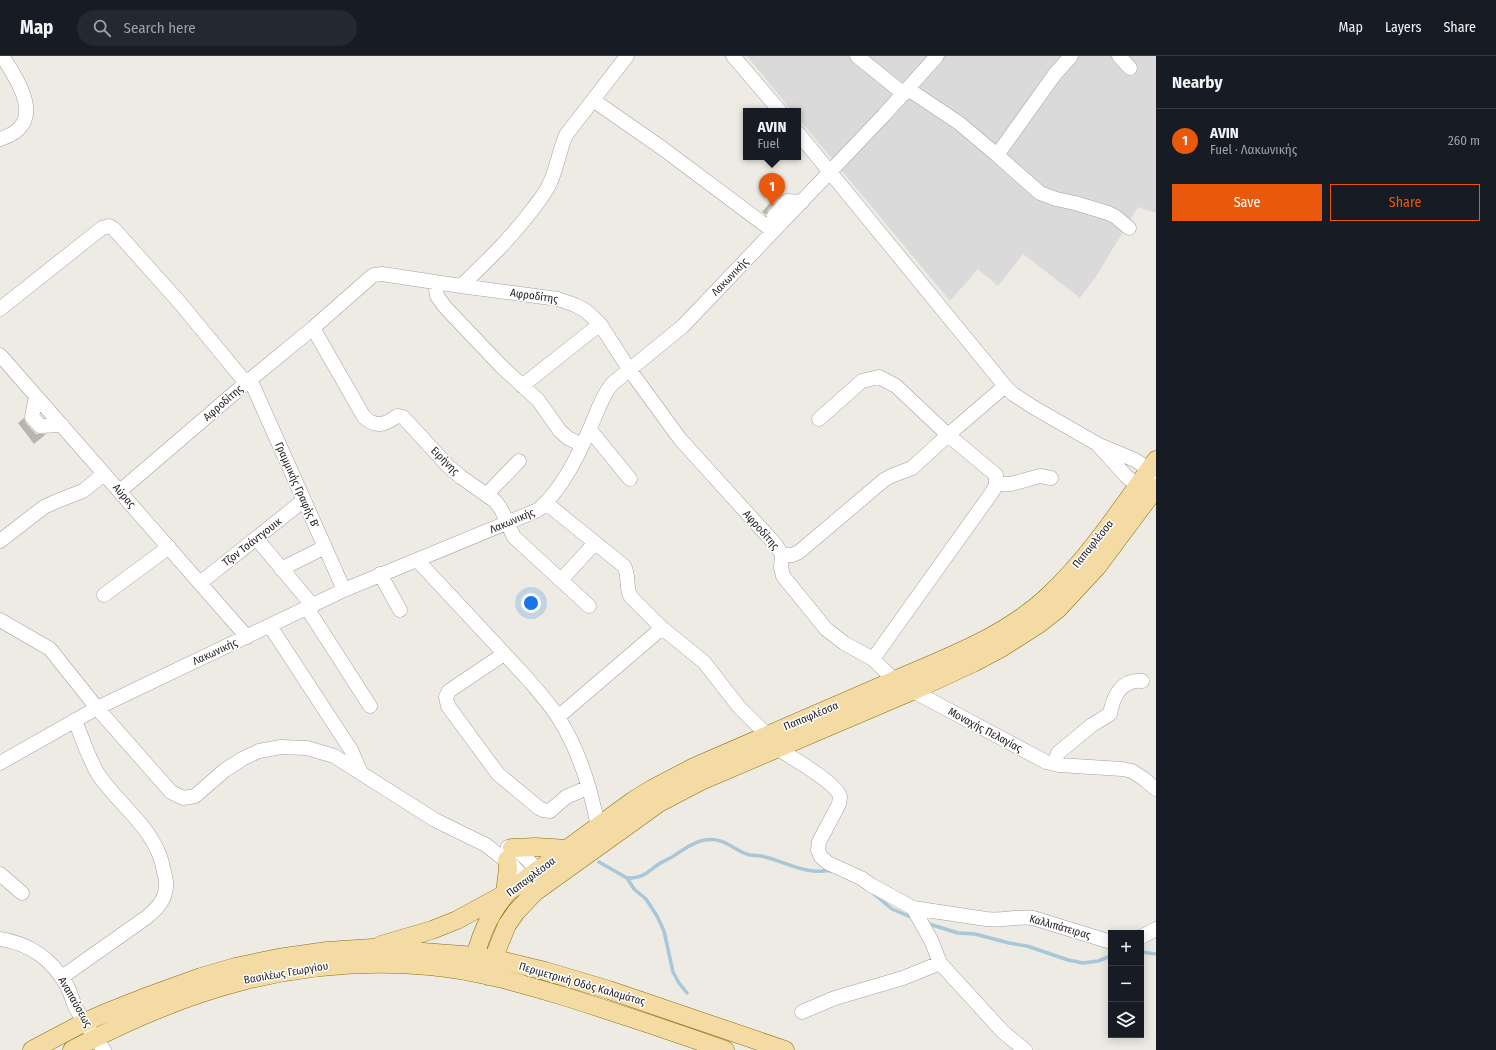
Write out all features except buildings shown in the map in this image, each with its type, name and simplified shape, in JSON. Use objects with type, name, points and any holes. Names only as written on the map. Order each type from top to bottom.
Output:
[{"type":"main road","name":"Παπαφλέσσα","points":[[482,966],[536,882],[568,849],[634,800],[658,785],[694,767],[773,742],[913,691],[973,663],[1003,647],[1039,624],[1058,608],[1097,567],[1148,490],[1154,468]]},
{"type":"main road","name":"Παπαφλέσσα","points":[[482,966],[490,915],[507,893],[536,882],[660,803],[773,742],[894,680],[965,650],[1015,622],[1047,597],[1084,557],[1118,515],[1148,490]]},
{"type":"main road","points":[[372,948],[432,930],[457,920],[507,893],[510,854],[536,847],[568,849]]},
{"type":"main road","points":[[507,925],[509,940],[515,955],[545,971]]},
{"type":"main road","name":"Περιμετρική Οδός Καλαμάτας","points":[[372,948],[482,966],[545,971],[609,990],[785,1050]]},
{"type":"main road","name":"Βασιλέως Γεωργίου","points":[[32,1050],[85,1022],[161,990],[235,967],[278,958],[327,951],[372,948]]},
{"type":"main road","name":"Βασιλέως Γεωργίου","points":[[72,1050],[99,1044],[162,1007],[202,992],[257,976],[327,966],[373,964],[482,966]]},
{"type":"main road","name":"Περιμετρική Οδός Καλαμάτας","points":[[482,966],[532,987],[605,1009],[725,1050]]},
{"type":"street","points":[[0,139],[19,129],[26,118],[24,95],[16,77],[2,56]]},
{"type":"street","points":[[461,286],[498,250],[528,216],[541,198],[550,183],[566,135],[627,56]]},
{"type":"street","points":[[733,56],[777,108]]},
{"type":"street","points":[[857,56],[906,91],[959,123],[997,154],[1040,193],[1056,200],[1075,203],[1108,213],[1116,217],[1129,228]]},
{"type":"street","name":"Λακωνικής","points":[[0,763],[97,708],[344,590],[380,574],[535,512],[546,503],[558,489],[590,430],[608,388],[615,380],[683,326],[802,202],[937,56]]},
{"type":"street","points":[[997,154],[1054,74],[1071,56]]},
{"type":"street","points":[[1119,56],[1130,68]]},
{"type":"street","points":[[593,100],[667,152],[774,231]]},
{"type":"street","points":[[801,136],[1013,394],[1099,445],[1154,468]]},
{"type":"street","name":"Γραμμικής Γραφής Β΄","points":[[0,309],[102,228],[109,226],[114,229],[248,381],[304,500],[344,590]]},
{"type":"street","name":"Αφροδίτης","points":[[120,491],[374,275],[388,275],[436,283],[558,299],[580,307],[600,324],[629,369],[680,439],[776,545],[782,556],[781,567],[783,576],[826,629],[844,643],[873,659],[894,680]]},
{"type":"street","points":[[436,283],[436,292],[440,301],[489,354],[538,400],[560,431],[568,438],[582,445]]},
{"type":"street","points":[[522,386],[600,324]]},
{"type":"street","name":"Ειρήνης","points":[[313,328],[364,417],[372,422],[382,424],[397,416],[401,416],[450,467],[466,481],[487,494],[500,506],[511,532],[517,540],[589,606]]},
{"type":"street","name":"Αύρας","points":[[0,354],[247,637]]},
{"type":"street","points":[[819,419],[862,381],[879,377],[896,386],[948,435],[997,476],[996,484],[992,493],[873,659]]},
{"type":"street","points":[[782,556],[792,555],[799,552],[884,480],[912,468],[1005,386]]},
{"type":"street","points":[[590,430],[630,478]]},
{"type":"street","points":[[1099,445],[1115,464],[1148,490]]},
{"type":"street","points":[[487,494],[519,461]]},
{"type":"street","points":[[0,540],[44,507],[83,491],[104,474]]},
{"type":"street","points":[[996,484],[1011,484],[1040,476],[1051,478]]},
{"type":"street","name":"Τζον Τσάντγουικ","points":[[200,583],[304,500]]},
{"type":"street","points":[[546,503],[624,566],[627,573],[630,595],[662,628],[704,662],[739,706],[773,742],[827,781],[836,790],[840,798],[839,804],[819,842],[818,850],[821,857],[828,863],[861,878],[913,908],[931,940],[940,963],[1003,1032],[1025,1050]]},
{"type":"street","points":[[256,538],[310,607],[370,706]]},
{"type":"street","points":[[561,580],[595,543]]},
{"type":"street","points":[[104,595],[169,547]]},
{"type":"street","points":[[281,569],[325,547]]},
{"type":"street","points":[[417,560],[541,694],[558,717],[575,750],[589,787],[598,826]]},
{"type":"street","points":[[380,574],[400,610]]},
{"type":"street","points":[[0,620],[50,649],[97,708],[171,792],[183,798],[195,796],[225,770],[259,750],[274,748],[307,748],[334,756],[435,820],[486,845],[510,854],[536,882]]},
{"type":"street","points":[[270,626],[351,750],[362,773]]},
{"type":"street","points":[[558,717],[662,628]]},
{"type":"street","points":[[504,654],[449,691],[446,698],[448,706],[498,774],[539,808],[544,810],[555,808],[566,797],[589,787]]},
{"type":"street","points":[[1059,765],[1056,758],[1058,753],[1092,726],[1110,714],[1111,706],[1119,690],[1134,680],[1142,681]]},
{"type":"street","name":"Μοναχής Πελαγίας","points":[[913,691],[1038,759],[1059,765],[1132,771],[1144,778],[1156,789]]},
{"type":"street","points":[[62,977],[147,918],[158,907],[165,894],[166,878],[162,858],[153,840],[135,816],[99,774],[92,762],[75,720]]},
{"type":"street","points":[[0,874],[22,892]]},
{"type":"street","name":"Καλλιπάτειρας","points":[[913,908],[986,919],[998,920],[1024,917],[1033,918],[1108,941]]},
{"type":"street","points":[[1144,935],[1156,929]]},
{"type":"street","name":"Αναπαύσεως","points":[[0,939],[22,944],[37,952],[48,961],[62,977],[76,1007],[99,1044]]},
{"type":"street","points":[[802,1012],[835,998],[903,978],[940,963]]},
{"type":"shaded area","points":[[747,56],[1156,56],[1156,213],[1138,207],[1095,278],[1080,298],[1023,254],[998,286],[978,269],[950,301],[801,122],[801,108],[790,108]]},
{"type":"waterway","points":[[627,878],[633,878],[645,874],[694,843],[712,840],[719,840],[750,855],[763,856],[801,869],[832,871]]},
{"type":"waterway","points":[[599,862],[627,878],[634,889],[646,899],[657,916],[664,931],[673,972],[687,993]]},
{"type":"waterway","points":[[874,894],[892,909],[913,918]]},
{"type":"waterway","points":[[929,924],[958,933],[975,934],[1027,946],[1068,960],[1083,963],[1098,961],[1108,957]]},
{"type":"waterway","points":[[1144,952],[1156,954]]},
{"type":"place","name":"AVIN","points":[[772,206]]}]
